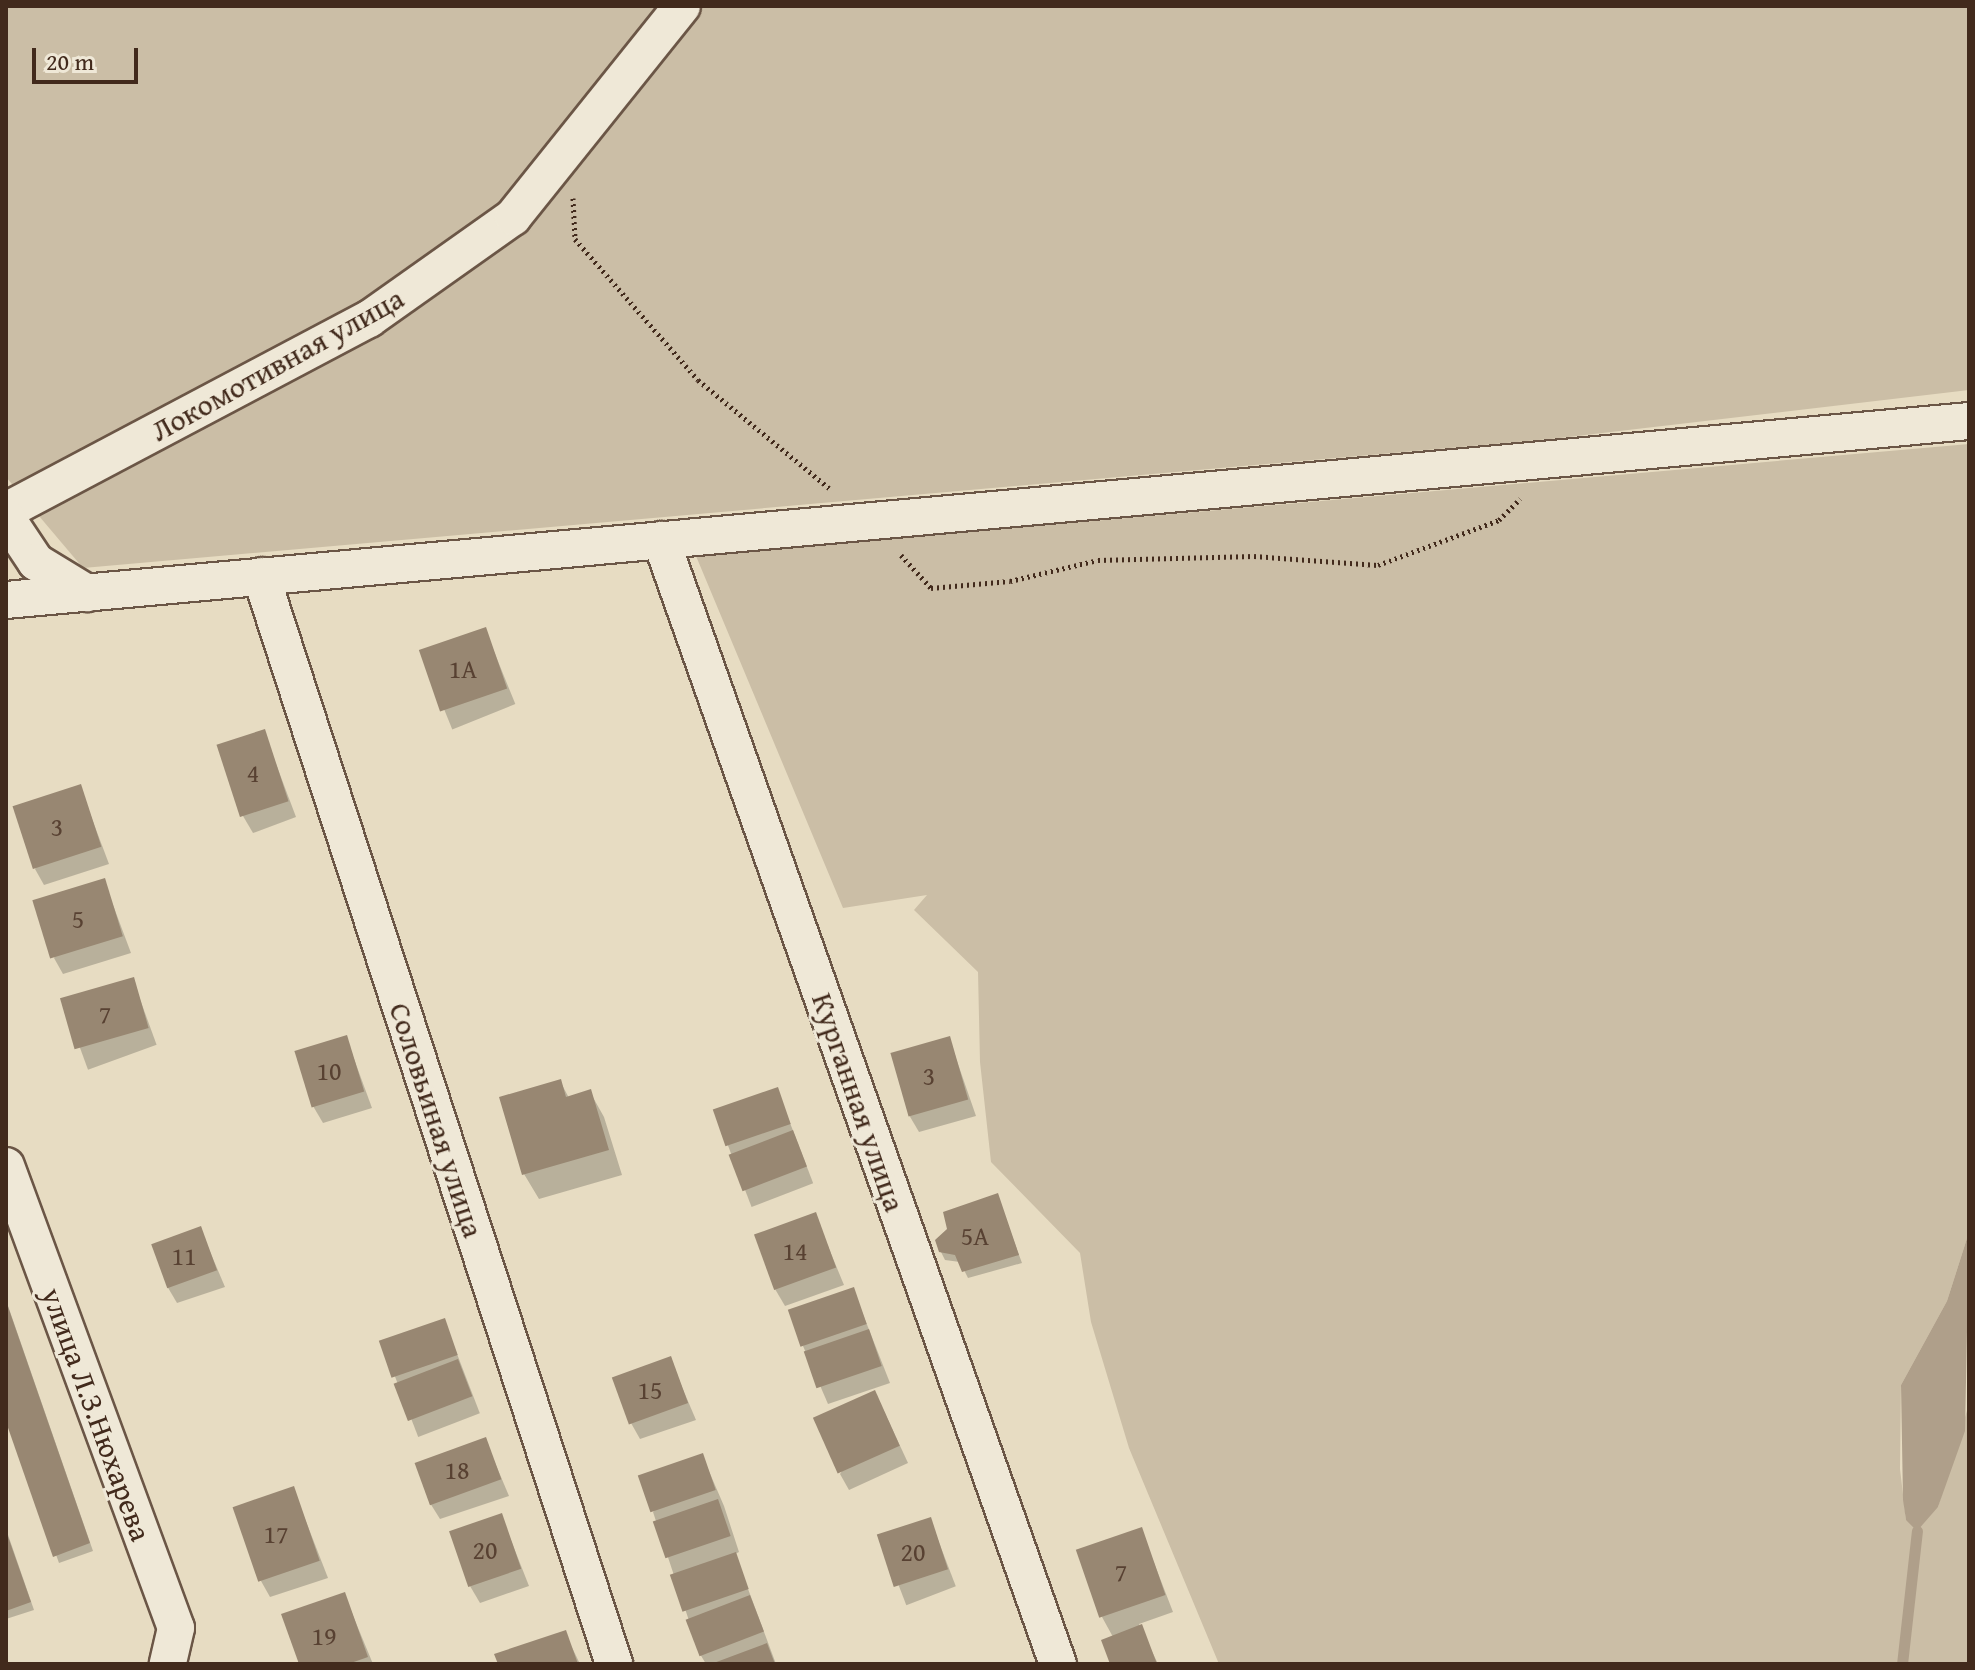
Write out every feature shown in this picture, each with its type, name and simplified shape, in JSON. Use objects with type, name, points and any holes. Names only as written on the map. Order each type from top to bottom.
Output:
[{"type":"street","name":"Локомотивная улица","points":[[6,514],[369,319],[513,217],[682,6]]},
{"type":"street","points":[[6,600],[1969,421]]},
{"type":"street","points":[[6,514],[36,562],[87,593]]},
{"type":"street","name":"Курганная улица","points":[[661,540],[1058,1664]]},
{"type":"street","name":"Соловьиная улица","points":[[261,576],[614,1664]]},
{"type":"street","name":"улица Л.З.Нюхарева","points":[[6,1166],[176,1628],[168,1664]]},
{"type":"shaded area","points":[[6,6],[1969,6],[1969,390],[1551,439],[83,568],[6,477]]},
{"type":"shaded area","points":[[1969,444],[1969,1232],[1947,1301],[1901,1385],[1900,1469],[1906,1520],[1938,1507],[1969,1404],[1969,1664],[1219,1664],[1129,1448],[1091,1322],[1080,1253],[991,1162],[980,1062],[978,972],[914,910],[927,895],[843,908],[696,556]]},
{"type":"shaded area","points":[[1969,1232],[1965,1431],[1938,1507],[1917,1531],[1906,1520],[1903,1500],[1901,1385],[1947,1301]]},
{"type":"building","points":[[486,627],[507,688],[440,712],[419,650]]},
{"type":"building","points":[[265,729],[288,801],[240,817],[216,745]]},
{"type":"building","points":[[81,784],[101,847],[33,869],[13,806]]},
{"type":"building","points":[[105,878],[123,936],[50,959],[32,900]]},
{"type":"building","points":[[134,977],[149,1028],[75,1049],[60,998]]},
{"type":"building","points":[[347,1035],[364,1091],[312,1108],[294,1051]]},
{"type":"building","points":[[950,1036],[968,1099],[909,1117],[890,1053]]},
{"type":"building","points":[[561,1079],[566,1097],[591,1089],[609,1150],[522,1175],[499,1097]]},
{"type":"building","points":[[778,1087],[791,1124],[725,1146],[713,1109]]},
{"type":"building","points":[[793,1130],[807,1166],[743,1191],[729,1155]]},
{"type":"building","points":[[998,1193],[1019,1255],[962,1272],[955,1255],[939,1252],[935,1240],[947,1229],[943,1212]]},
{"type":"building","points":[[816,1212],[836,1267],[774,1290],[754,1235]]},
{"type":"building","points":[[201,1226],[217,1270],[167,1288],[151,1244]]},
{"type":"building","points":[[854,1287],[867,1324],[801,1347],[788,1310]]},
{"type":"building","points":[[6,1301],[90,1543],[53,1557],[6,1422]]},
{"type":"building","points":[[445,1318],[458,1355],[392,1378],[379,1341]]},
{"type":"building","points":[[869,1329],[882,1366],[816,1388],[804,1351]]},
{"type":"building","points":[[671,1356],[688,1403],[629,1425],[612,1378]]},
{"type":"building","points":[[458,1359],[472,1396],[408,1421],[394,1384]]},
{"type":"building","points":[[875,1390],[900,1446],[838,1473],[813,1418]]},
{"type":"building","points":[[486,1437],[501,1479],[430,1505],[415,1463]]},
{"type":"building","points":[[703,1453],[716,1490],[650,1512],[638,1475]]},
{"type":"building","points":[[294,1486],[320,1561],[258,1582],[233,1507]]},
{"type":"building","points":[[718,1499],[731,1536],[665,1558],[653,1521]]},
{"type":"building","points":[[502,1513],[521,1569],[468,1587],[449,1531]]},
{"type":"building","points":[[931,1517],[948,1569],[894,1587],[877,1535]]},
{"type":"building","points":[[1142,1527],[1165,1595],[1099,1618],[1076,1550]]},
{"type":"building","points":[[6,1531],[31,1602],[6,1611]]},
{"type":"building","points":[[736,1552],[749,1589],[683,1612],[670,1575]]},
{"type":"building","points":[[345,1592],[368,1657],[348,1664],[299,1664],[281,1614]]},
{"type":"building","points":[[750,1595],[764,1631],[700,1656],[686,1620]]},
{"type":"building","points":[[1142,1624],[1157,1664],[1110,1664],[1101,1640]]},
{"type":"building","points":[[566,1630],[578,1664],[498,1664],[494,1654]]},
{"type":"building","points":[[767,1643],[775,1664],[711,1664]]},
{"type":"waterway","points":[[1902,1664],[1917,1531]]}]
